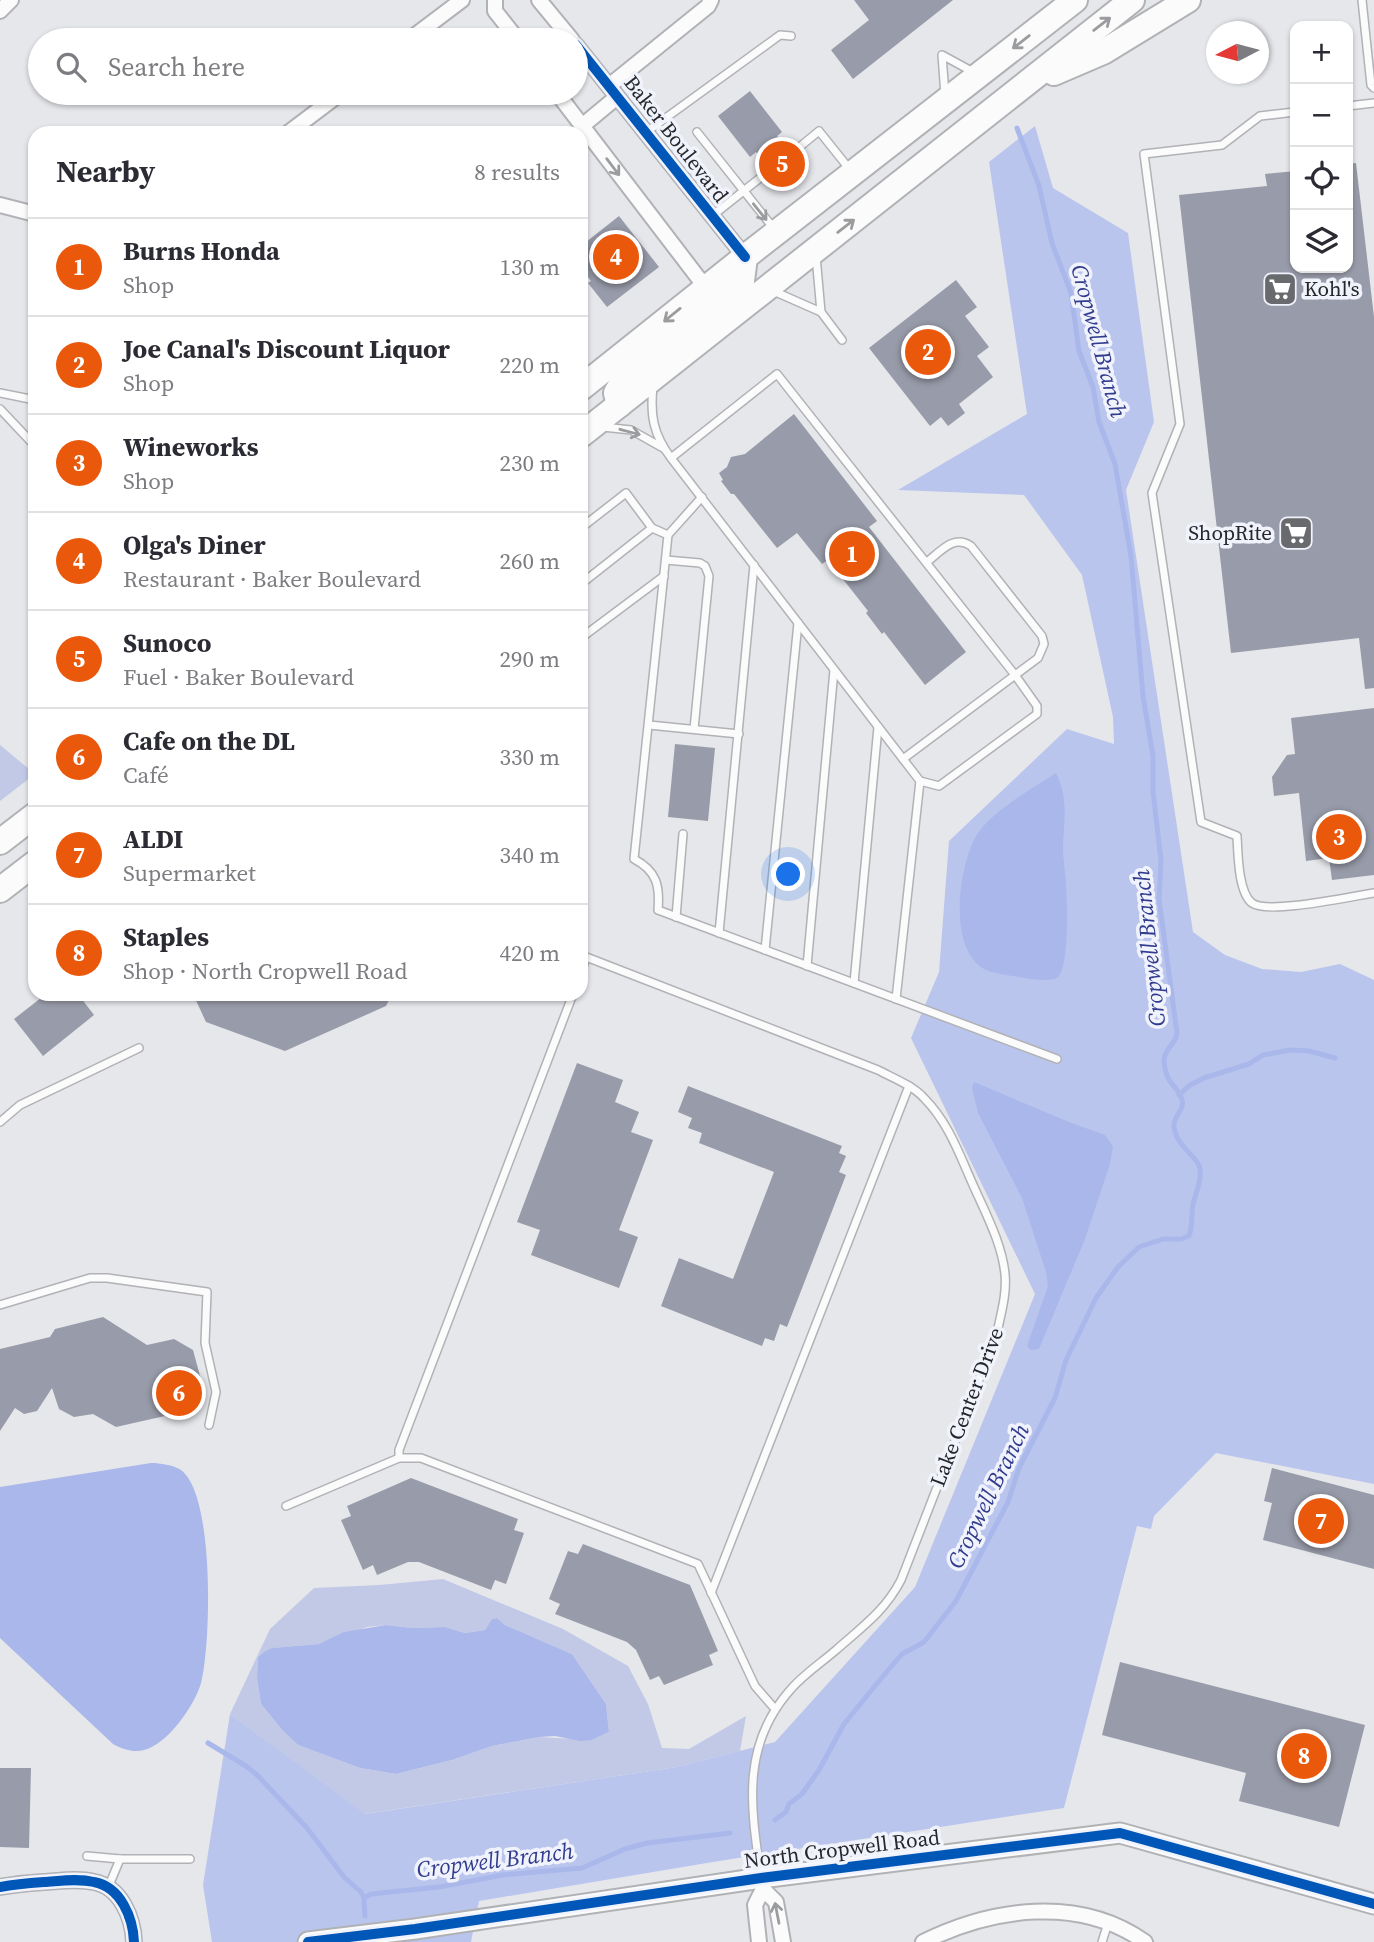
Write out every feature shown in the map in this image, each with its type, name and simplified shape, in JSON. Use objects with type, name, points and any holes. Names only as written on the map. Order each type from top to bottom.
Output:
[{"type":"highway","points":[[588,376],[706,288],[1075,0]]},
{"type":"highway","points":[[588,429],[1132,0]]},
{"type":"highway","points":[[1024,85],[1103,52],[1188,0]]},
{"type":"highway","points":[[619,405],[616,393],[624,379],[733,293],[742,281],[745,257]]},
{"type":"highway","points":[[0,842],[28,820]]},
{"type":"highway","points":[[0,890],[28,868]]},
{"type":"street","points":[[0,11],[11,0]]},
{"type":"street","points":[[425,28],[462,0]]},
{"type":"street","points":[[495,0],[495,11],[508,28]]},
{"type":"street","points":[[539,0],[562,28]]},
{"type":"street","points":[[580,126],[613,92],[708,6],[711,0]]},
{"type":"street","name":"Baker Boulevard","points":[[588,60],[745,257]]},
{"type":"street","points":[[297,126],[325,105]]},
{"type":"street","points":[[564,105],[575,126]]},
{"type":"street","points":[[588,143],[706,288]]},
{"type":"street","points":[[0,205],[28,212]]},
{"type":"street","name":"North Cropwell Road","points":[[308,1942],[762,1884],[1121,1833],[1374,1904]]},
{"type":"street","points":[[0,1887],[73,1880],[95,1882],[108,1888],[124,1905],[133,1924],[134,1942]]},
{"type":"street","points":[[759,1942],[755,1905],[762,1884]]},
{"type":"street","points":[[762,1884],[776,1902],[783,1942]]},
{"type":"street","points":[[923,1942],[949,1936],[987,1917],[1031,1912],[1071,1912],[1125,1928],[1145,1942]]},
{"type":"lane","points":[[1362,0],[1371,85],[1374,88]]},
{"type":"lane","points":[[645,133],[780,35],[791,36]]},
{"type":"lane","points":[[936,46],[942,55],[979,75]]},
{"type":"lane","points":[[942,55],[945,102]]},
{"type":"lane","points":[[1353,105],[1374,103]]},
{"type":"lane","points":[[1290,113],[1260,116],[1222,145],[1144,154],[1180,424],[1152,493],[1201,822],[1237,836],[1240,877],[1245,893],[1251,902],[1261,907],[1278,908],[1374,893]]},
{"type":"lane","points":[[791,154],[819,131],[853,174]]},
{"type":"lane","points":[[697,132],[777,233]]},
{"type":"lane","points":[[712,216],[770,170]]},
{"type":"lane","points":[[816,250],[821,312]]},
{"type":"lane","points":[[767,288],[821,312],[842,340]]},
{"type":"lane","points":[[654,378],[651,416],[664,448],[671,458],[920,781],[939,786],[1035,718],[1037,706],[1015,675],[777,374],[671,458]]},
{"type":"lane","points":[[0,393],[28,399]]},
{"type":"lane","points":[[0,409],[28,439]]},
{"type":"lane","points":[[588,431],[631,430],[664,448]]},
{"type":"lane","points":[[588,523],[626,493],[653,528],[668,535]]},
{"type":"lane","points":[[702,498],[668,535],[634,859],[653,872],[658,883],[658,910],[1057,1059]]},
{"type":"lane","points":[[588,579],[653,528]]},
{"type":"lane","points":[[903,759],[1038,658],[1043,651],[1042,636],[965,542],[950,544],[927,562]]},
{"type":"lane","points":[[666,559],[700,563],[705,566],[709,576],[694,729]]},
{"type":"lane","points":[[719,933],[754,565]]},
{"type":"lane","points":[[588,633],[664,576]]},
{"type":"lane","points":[[765,950],[798,622]]},
{"type":"lane","points":[[807,966],[834,670]]},
{"type":"lane","points":[[649,725],[739,734]]},
{"type":"lane","points":[[854,984],[878,727]]},
{"type":"lane","points":[[896,999],[920,781]]},
{"type":"lane","points":[[676,917],[683,834]]},
{"type":"lane","name":"Lake Center Drive","points":[[588,959],[878,1070],[923,1096],[945,1124],[999,1246],[1005,1272],[1005,1295],[997,1333],[901,1580],[890,1601],[866,1625],[794,1686],[775,1709],[761,1740],[751,1792],[762,1884]]},
{"type":"lane","points":[[399,1458],[399,1450],[570,1001]]},
{"type":"lane","points":[[0,1122],[20,1105],[139,1048]]},
{"type":"lane","points":[[711,1593],[909,1086]]},
{"type":"lane","points":[[0,1305],[90,1278],[208,1292],[205,1343],[216,1392],[209,1425]]},
{"type":"lane","points":[[286,1506],[399,1458],[421,1458],[698,1564],[755,1686],[775,1709]]},
{"type":"lane","points":[[87,1856],[190,1859]]},
{"type":"lane","points":[[108,1888],[120,1859]]},
{"type":"lane","points":[[1102,1942],[1108,1923]]},
{"type":"shaded area","points":[[1035,126],[1053,188],[1128,233],[1154,422],[1126,490],[1193,932],[1225,955],[1262,969],[1301,972],[1340,964],[1374,980],[1374,1484],[1216,1453],[1154,1516],[1151,1529],[1137,1526],[1064,1808],[479,1901],[471,1942],[212,1942],[203,1885],[230,1714],[365,1814],[677,1767],[775,1742],[915,1587],[1035,1294],[911,1038],[939,972],[949,841],[1067,729],[1114,744],[1113,717],[1082,575],[1024,495],[898,490],[1027,414],[989,162]]},
{"type":"shaded area","points":[[0,745],[28,768],[28,779],[0,801]]},
{"type":"shaded area","points":[[1056,773],[1063,793],[1065,812],[1063,852],[1067,933],[1061,972],[1057,978],[1044,980],[984,969],[972,958],[961,926],[961,886],[970,849],[976,836],[991,818]]},
{"type":"shaded area","points":[[974,1082],[1105,1135],[1113,1146],[1110,1164],[1085,1239],[1039,1349],[1031,1350],[1027,1346],[1048,1286],[1046,1272],[1022,1198],[978,1113],[972,1088]]},
{"type":"shaded area","points":[[151,1463],[181,1470],[192,1485],[200,1508],[208,1572],[207,1637],[201,1683],[186,1713],[162,1741],[153,1747],[136,1751],[113,1744],[0,1638],[0,1487]]},
{"type":"shaded area","points":[[443,1579],[563,1629],[628,1666],[648,1704],[662,1748],[689,1749],[746,1716],[740,1751],[677,1767],[364,1814],[230,1714],[270,1629],[314,1588]],"holes":[[[497,1618],[505,1625],[572,1654],[606,1704],[609,1732],[592,1740],[539,1737],[492,1746],[452,1760],[396,1774],[360,1768],[298,1745],[261,1704],[257,1678],[258,1657],[273,1648],[319,1644],[367,1627],[386,1625],[412,1628],[445,1627],[465,1633],[485,1630],[492,1619]]]},
{"type":"shaded area","points":[[497,1618],[505,1625],[572,1654],[606,1704],[609,1732],[592,1740],[580,1741],[555,1736],[492,1746],[452,1760],[396,1774],[360,1768],[298,1745],[261,1704],[257,1678],[258,1657],[272,1648],[319,1644],[344,1632],[386,1625],[412,1628],[445,1627],[465,1633],[485,1630],[492,1619]]},
{"type":"building","points":[[854,0],[953,0],[853,79],[831,50],[869,20]]},
{"type":"building","points":[[750,91],[782,132],[777,136],[787,149],[786,157],[795,159],[804,171],[783,187],[774,175],[774,166],[766,165],[756,152],[750,157],[718,116]]},
{"type":"building","points":[[1353,163],[1356,163],[1374,317],[1374,688],[1365,689],[1359,638],[1231,653],[1179,195],[1267,186],[1265,174],[1290,172],[1290,273],[1353,273]]},
{"type":"building","points":[[619,216],[659,267],[607,307],[588,283],[591,281],[588,277],[588,240]]},
{"type":"building","points":[[956,280],[977,307],[965,316],[989,347],[977,356],[993,377],[959,404],[965,413],[948,426],[941,417],[930,426],[869,348]]},
{"type":"building","points":[[794,414],[877,521],[869,527],[966,652],[925,685],[884,632],[882,634],[866,613],[868,611],[828,560],[822,564],[797,533],[777,548],[721,481],[723,480],[719,473],[727,467],[731,457],[745,454]]},
{"type":"building","points":[[1374,708],[1374,875],[1332,880],[1329,858],[1306,861],[1299,793],[1274,796],[1272,777],[1287,755],[1295,754],[1291,718]]},
{"type":"building","points":[[675,744],[715,748],[708,821],[668,817]]},
{"type":"building","points":[[37,1001],[83,1001],[94,1015],[43,1056],[14,1019]]},
{"type":"building","points":[[196,1001],[388,1001],[386,1006],[285,1051],[206,1022]]},
{"type":"building","points":[[577,1063],[623,1080],[615,1102],[639,1112],[631,1132],[653,1140],[619,1230],[638,1237],[619,1288],[531,1255],[540,1230],[517,1222]]},
{"type":"building","points":[[688,1086],[842,1146],[839,1153],[846,1156],[839,1172],[846,1175],[787,1327],[780,1324],[774,1341],[765,1338],[762,1346],[661,1306],[679,1258],[733,1279],[774,1172],[699,1143],[702,1133],[688,1128],[692,1118],[678,1112]]},
{"type":"building","points":[[103,1317],[147,1345],[174,1339],[193,1350],[203,1387],[187,1411],[116,1427],[93,1414],[74,1417],[59,1409],[52,1388],[37,1411],[24,1414],[15,1408],[0,1431],[0,1349],[50,1337],[55,1329]]},
{"type":"building","points":[[1272,1468],[1374,1495],[1374,1569],[1263,1540],[1272,1503],[1264,1501]]},
{"type":"building","points":[[411,1478],[518,1519],[514,1530],[524,1533],[506,1584],[495,1580],[491,1590],[419,1562],[408,1562],[377,1575],[373,1565],[363,1570],[341,1520],[351,1516],[347,1506]]},
{"type":"building","points":[[583,1544],[690,1585],[718,1651],[709,1655],[713,1665],[664,1685],[659,1676],[650,1680],[636,1650],[627,1642],[555,1614],[560,1604],[549,1599],[568,1551],[578,1554]]},
{"type":"building","points":[[1120,1662],[1365,1725],[1339,1827],[1239,1801],[1246,1773],[1102,1735]]},
{"type":"building","points":[[0,1768],[31,1768],[29,1848],[0,1847]]},
{"type":"waterway","name":"Cropwell Branch","points":[[775,1820],[802,1794],[819,1770],[844,1724],[879,1681],[902,1654],[924,1642],[956,1601],[1008,1502],[1019,1468],[1055,1398],[1066,1360],[1096,1298],[1118,1267],[1139,1247],[1163,1239],[1189,1236],[1200,1177],[1197,1162],[1179,1141],[1175,1131],[1174,1122],[1183,1103],[1167,1076],[1164,1061],[1177,1033],[1159,899],[1161,861],[1153,791],[1153,756],[1143,696],[1131,556],[1115,464],[1099,422],[1093,387],[1079,351],[1071,293],[1052,243],[1039,186],[1017,128]]},
{"type":"waterway","points":[[1179,1095],[1204,1078],[1249,1064],[1263,1055],[1290,1050],[1309,1051],[1335,1058]]},
{"type":"waterway","points":[[208,1743],[257,1775],[307,1828],[344,1877],[364,1898]]},
{"type":"waterway","name":"Cropwell Branch","points":[[364,1898],[371,1894],[439,1887],[503,1875],[582,1868],[625,1849],[647,1843],[730,1833]]},
{"type":"waterway","name":"Cropwell Branch","points":[[364,1898],[365,1916]]},
{"type":"cycle path","points":[[588,60],[745,257]]},
{"type":"cycle path","points":[[308,1942],[761,1878],[1120,1833],[1374,1904]]},
{"type":"cycle path","points":[[0,1887],[75,1880],[103,1885],[124,1905],[134,1942]]},
{"type":"place","name":"Sunoco","points":[[782,164]]},
{"type":"place","name":"Olga's Diner","points":[[616,257]]},
{"type":"place","name":"Kohl's","points":[[1280,289]]},
{"type":"place","name":"Joe Canal's Discount Liquor","points":[[928,352]]},
{"type":"place","name":"ShopRite","points":[[1296,533]]},
{"type":"place","name":"Burns Honda","points":[[852,554]]},
{"type":"place","name":"Wineworks","points":[[1339,837]]},
{"type":"place","name":"Cafe on the DL","points":[[179,1393]]},
{"type":"place","name":"ALDI","points":[[1321,1521]]},
{"type":"place","name":"Staples","points":[[1304,1756]]}]
